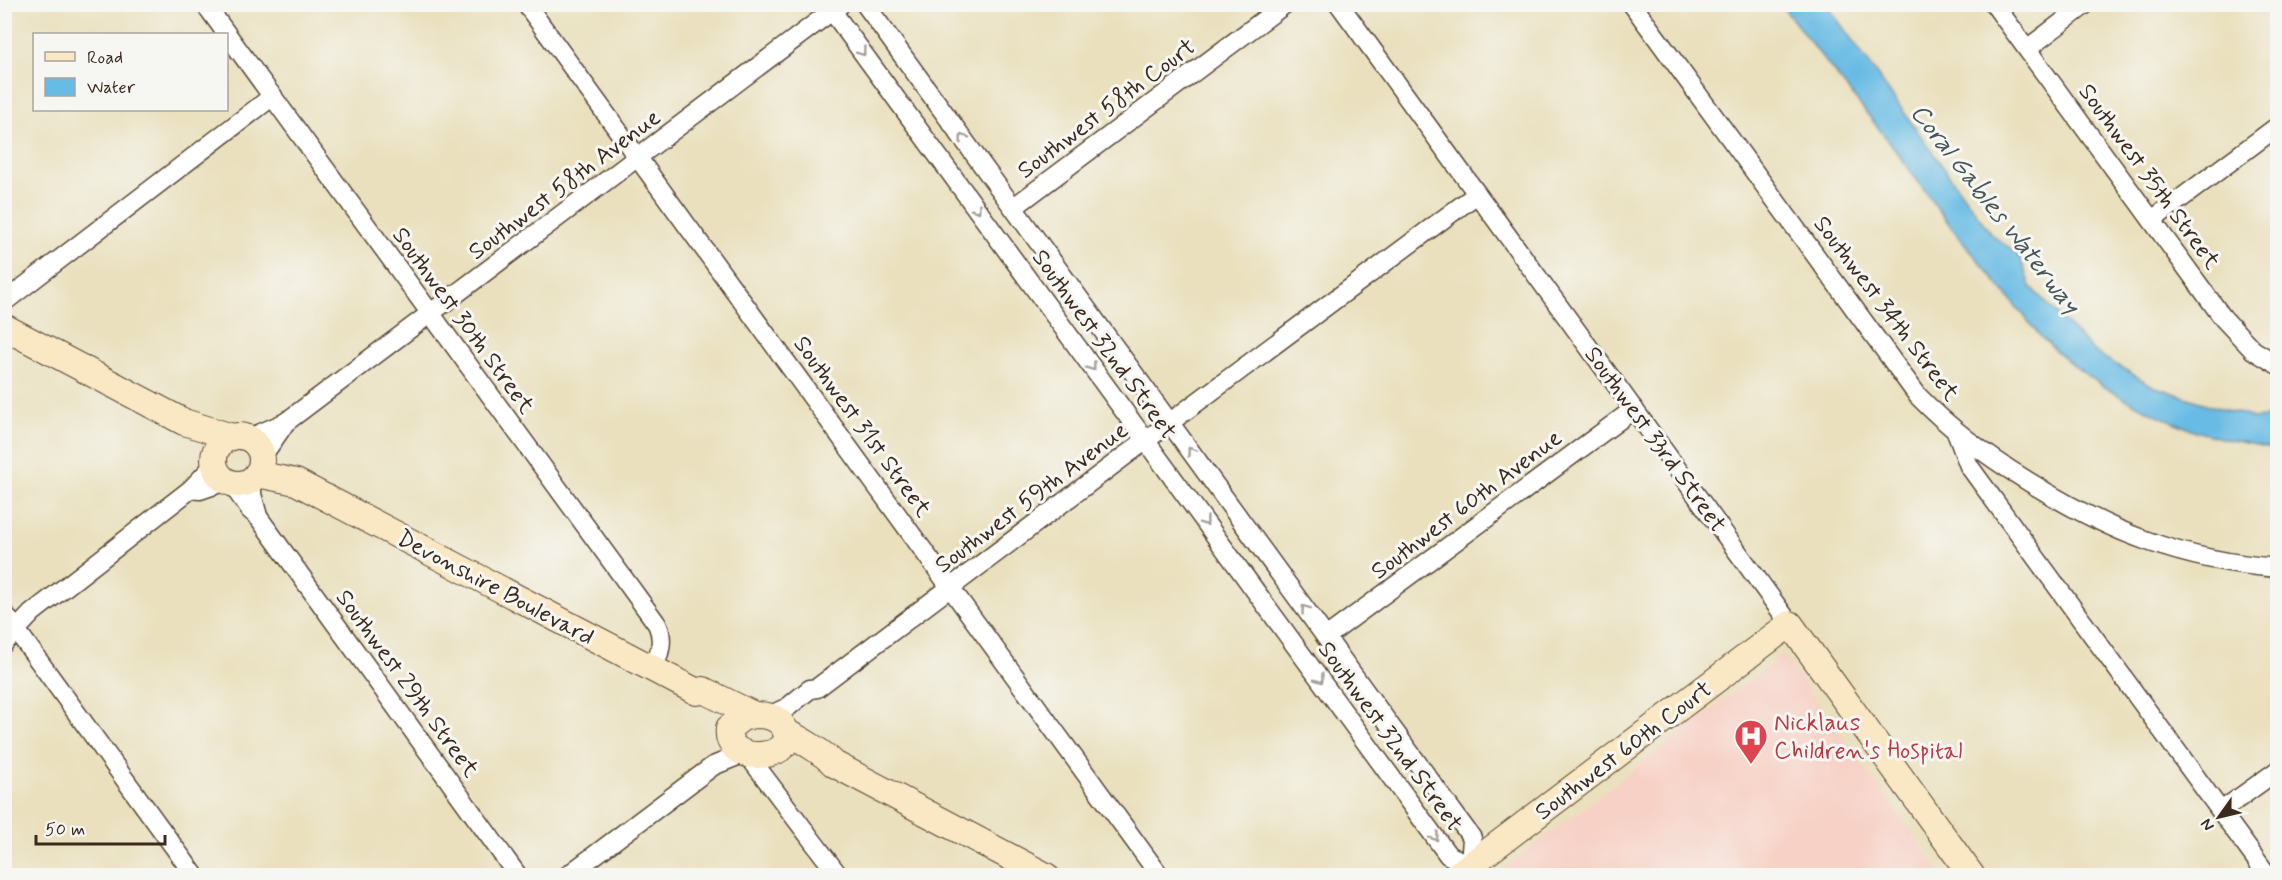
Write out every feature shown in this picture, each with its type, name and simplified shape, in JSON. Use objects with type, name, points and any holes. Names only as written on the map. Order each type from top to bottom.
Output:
[{"type":"street","name":"Southwest 30th Street","points":[[206,4],[227,33]]},
{"type":"street","name":"Southwest 31st Street","points":[[526,4],[1160,876]]},
{"type":"street","name":"Southwest 32nd Street","points":[[834,7],[1145,441],[1448,855],[1463,870],[1472,838],[865,4]]},
{"type":"street","name":"Southwest 58th Court","points":[[1014,207],[1286,4]]},
{"type":"street","name":"Southwest 33rd Street","points":[[1339,4],[1972,876]]},
{"type":"street","name":"Southwest 34th Street","points":[[1632,4],[1918,396],[1956,432],[1969,466],[2268,876]]},
{"type":"street","name":"Southwest 35th Street","points":[[1994,4],[2235,332],[2258,354],[2277,365]]},
{"type":"street","points":[[2027,48],[2086,4]]},
{"type":"street","name":"Southwest 58th Avenue","points":[[239,462],[268,448],[286,422],[638,158],[834,7]]},
{"type":"street","name":"Southwest 30th Street","points":[[228,34],[657,624],[661,631],[662,645],[654,669]]},
{"type":"street","points":[[4,302],[273,96]]},
{"type":"street","points":[[2152,220],[2277,126]]},
{"type":"street","name":"Southwest 59th Avenue","points":[[774,733],[792,726],[817,688],[1477,195]]},
{"type":"street","name":"Devonshire Boulevard","points":[[4,327],[184,422],[239,462],[296,483],[697,692],[703,690],[774,733],[795,735],[834,764],[1046,876]]},
{"type":"street","name":"Southwest 60th Avenue","points":[[1326,638],[1634,409]]},
{"type":"street","points":[[1956,432],[2042,491],[2113,529],[2206,558],[2277,568]]},
{"type":"street","points":[[11,636],[32,613],[192,489],[200,490],[239,462]]},
{"type":"street","name":"Southwest 29th Street","points":[[239,462],[250,510],[259,518],[518,876]]},
{"type":"street","points":[[4,613],[11,636],[195,876]]},
{"type":"street","name":"Southwest 60th Court","points":[[1463,870],[1790,624]]},
{"type":"street","name":"Devonshire Boulevard","points":[[697,692],[699,700],[715,712],[737,743]]},
{"type":"street","points":[[774,733],[736,721],[731,725],[737,743],[778,796],[786,802],[839,876]]},
{"type":"street","points":[[567,876],[713,766],[723,750],[737,743],[774,733]]},
{"type":"street","points":[[774,733],[771,769],[786,802]]},
{"type":"street","points":[[2221,811],[2277,770]]},
{"type":"shaded area","name":"Nicklaus Children's Hospital","points":[[1783,655],[1943,875],[1496,875]]},
{"type":"water","points":[[1781,5],[1827,5],[1992,235],[2021,259],[2030,286],[2094,352],[2153,386],[2254,418],[2277,416],[2277,449],[2210,435],[2168,420],[2110,390],[2057,352],[2041,337],[1952,228],[1887,139]]},
{"type":"place","name":"Nicklaus Children's Hospital","points":[[1751,765]]},
{"type":"water label","name":"Coral Gables Waterway","points":[[1996,208]]}]
